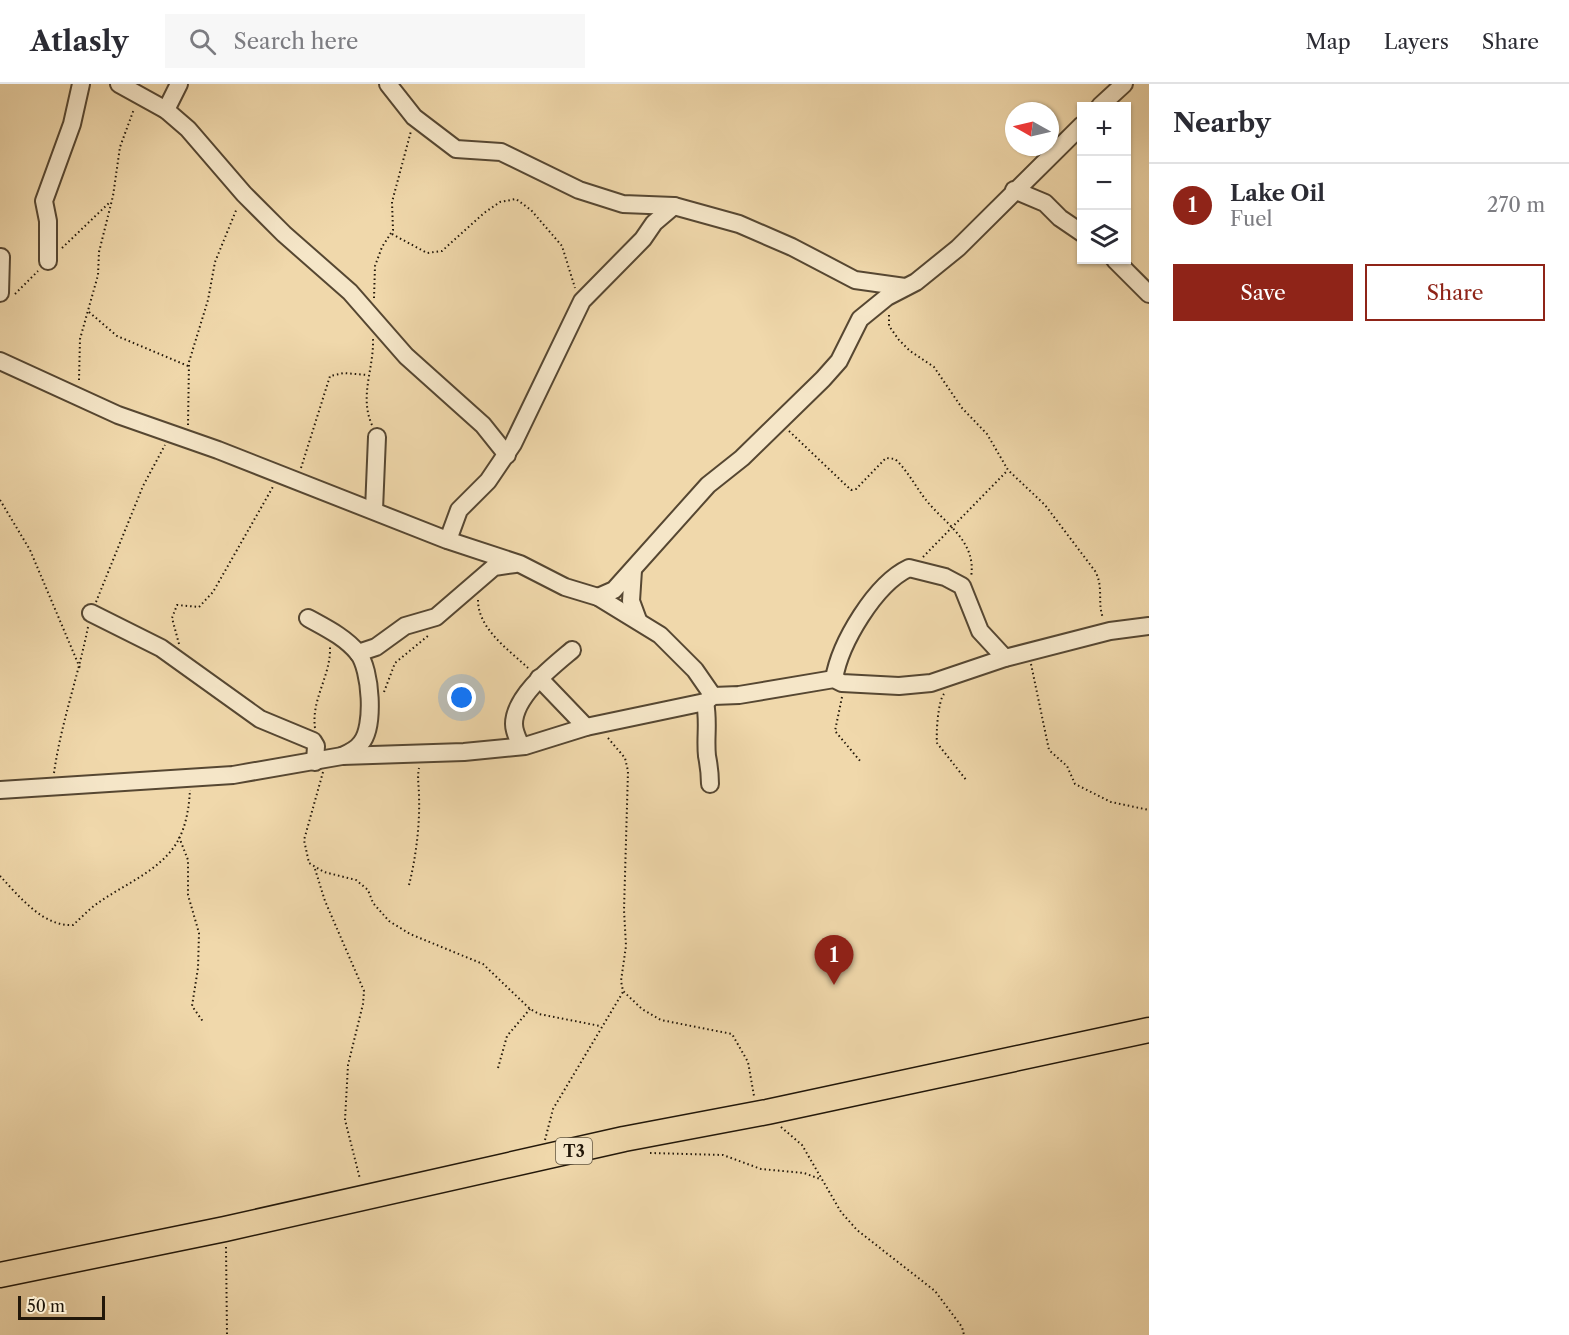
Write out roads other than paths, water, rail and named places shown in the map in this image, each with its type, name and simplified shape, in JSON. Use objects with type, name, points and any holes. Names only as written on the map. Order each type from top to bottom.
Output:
[{"type":"highway","name":"T3","points":[[0,1275],[225,1229],[624,1139],[767,1112],[1149,1030]]},
{"type":"street","points":[[48,261],[48,221],[44,201],[72,124],[81,84]]},
{"type":"street","points":[[119,84],[166,110],[188,129],[244,194],[284,234],[350,292],[406,356],[491,433],[507,455]]},
{"type":"street","points":[[166,110],[179,84]]},
{"type":"street","points":[[388,84],[414,117],[456,149],[501,152],[579,189],[623,204],[674,206],[764,234],[855,280],[901,290]]},
{"type":"street","points":[[1104,102],[1124,84]]},
{"type":"street","points":[[598,597],[614,591],[694,500],[742,458],[840,361],[860,319],[875,304],[916,282],[958,248],[1077,130]]},
{"type":"street","points":[[1014,190],[1045,203],[1060,218],[1077,230]]},
{"type":"street","points":[[448,540],[459,510],[488,481],[507,455],[582,302],[643,239],[654,223],[674,206]]},
{"type":"street","points":[[0,292],[1,257]]},
{"type":"street","points":[[1119,264],[1149,294]]},
{"type":"street","points":[[0,361],[118,415],[280,474],[448,540],[520,564],[565,588],[598,597],[639,620],[672,646],[695,670],[709,699],[707,755],[711,765],[710,784]]},
{"type":"street","points":[[374,510],[377,437]]},
{"type":"street","points":[[358,653],[376,647],[405,626],[436,617],[494,567],[520,564]]},
{"type":"street","points":[[838,681],[850,632],[884,589],[909,568],[945,577],[965,590],[980,631],[1005,658]]},
{"type":"street","points":[[633,570],[631,601],[639,620]]},
{"type":"street","points":[[91,613],[161,648],[260,719],[305,736],[325,756],[422,753],[521,746],[592,726],[709,699],[838,681],[899,686],[931,683],[1005,658],[1110,631],[1149,626]]},
{"type":"street","points":[[0,790],[233,775],[325,756],[363,742],[370,717],[363,663],[358,653],[343,638],[308,618]]},
{"type":"street","points":[[521,746],[515,732],[516,712],[539,678],[572,650]]},
{"type":"street","points":[[539,678],[592,726]]},
{"type":"place","name":"Lake Oil","points":[[834,985]]}]
